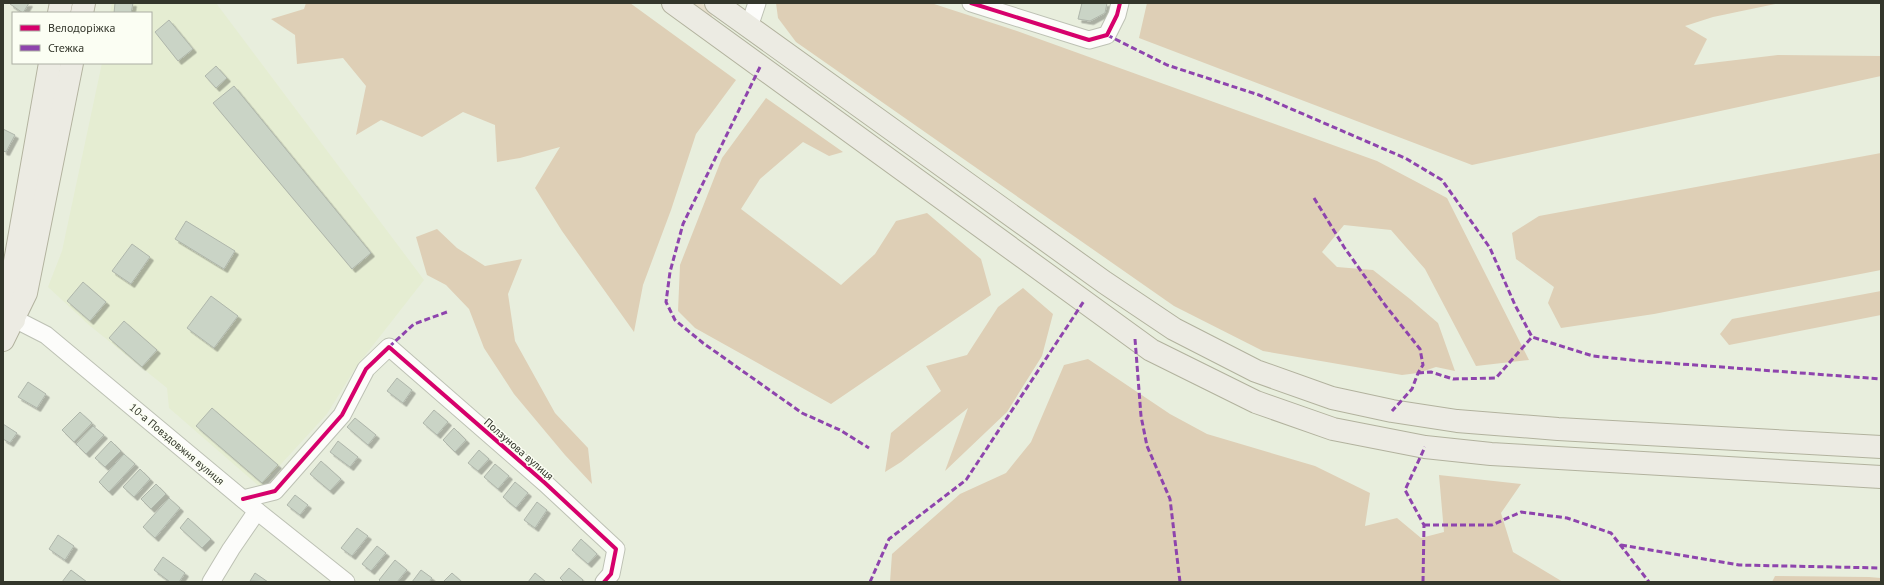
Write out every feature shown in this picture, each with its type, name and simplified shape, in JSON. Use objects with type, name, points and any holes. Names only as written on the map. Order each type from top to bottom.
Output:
[{"type":"main road","points":[[673,3],[1151,350],[1256,402],[1333,429],[1425,447],[1491,454],[1881,477]]},
{"type":"main road","points":[[716,3],[1104,282],[1174,330],[1256,371],[1332,398],[1392,411],[1457,421],[1566,430],[1881,448]]},
{"type":"main road","points":[[3,340],[8,316],[10,290],[50,64]]},
{"type":"main road","points":[[8,316],[26,294],[72,64]]},
{"type":"street","points":[[749,27],[758,3]]},
{"type":"street","points":[[971,3],[1089,40],[1107,35],[1117,15],[1120,3]]},
{"type":"street","name":"10-а Повздовжня вулиця","points":[[8,316],[46,335],[257,511],[346,582]]},
{"type":"street","name":"Ползунова вулиця","points":[[243,499],[275,491],[342,415],[366,369],[390,346],[545,483],[616,549],[608,578]]},
{"type":"street","points":[[211,582],[257,511]]},
{"type":"shaded area","points":[[112,3],[216,3],[424,280],[356,367],[327,414],[260,487],[169,408],[167,388],[89,325],[48,287],[62,251],[102,64],[152,64],[152,12],[110,12]]},
{"type":"shaded area","points":[[306,3],[630,3],[736,80],[696,134],[671,210],[643,285],[634,332],[562,231],[535,188],[560,147],[520,158],[497,162],[495,125],[463,112],[422,137],[381,120],[356,135],[366,86],[343,58],[297,64],[295,35],[271,19],[304,9]]},
{"type":"shaded area","points":[[688,3],[704,4],[712,11],[713,15],[710,17]]},
{"type":"shaded area","points":[[776,3],[931,3],[1017,31],[1377,161],[1447,198],[1529,360],[1476,366],[1425,269],[1391,230],[1344,225],[1322,252],[1337,267],[1373,270],[1438,323],[1455,371],[1436,367],[1418,373],[1402,375],[1263,351],[1174,306],[796,42],[778,18]]},
{"type":"shaded area","points":[[1147,3],[1780,3],[1713,17],[1685,26],[1707,39],[1694,65],[1778,55],[1881,56],[1881,76],[1472,165],[1139,38]]},
{"type":"shaded area","points":[[766,98],[843,152],[829,156],[803,142],[760,179],[741,209],[841,285],[875,254],[896,221],[927,213],[981,259],[991,295],[831,404],[695,328],[678,311],[680,265],[722,158]]},
{"type":"shaded area","points":[[1881,153],[1881,270],[1654,314],[1561,328],[1548,303],[1554,287],[1516,259],[1512,233],[1539,216]]},
{"type":"shaded area","points":[[437,229],[457,248],[485,266],[522,259],[508,294],[515,341],[555,413],[588,448],[592,484],[565,455],[514,394],[484,348],[469,309],[446,285],[427,275],[416,237]]},
{"type":"shaded area","points":[[1023,288],[1053,314],[1042,356],[1007,412],[945,471],[968,408],[901,462],[885,472],[891,433],[941,391],[926,366],[967,355],[998,307]]},
{"type":"shaded area","points":[[1881,291],[1881,315],[1729,345],[1720,334],[1732,319]]},
{"type":"shaded area","points":[[1088,359],[1170,414],[1207,434],[1315,466],[1370,493],[1365,526],[1397,518],[1421,538],[1444,532],[1439,475],[1521,484],[1501,513],[1513,552],[1563,582],[890,582],[892,554],[960,494],[1006,473],[1031,442],[1064,365]]},
{"type":"shaded area","points":[[1775,576],[1869,577],[1881,578],[1881,582],[1772,582]]},
{"type":"building","points":[[11,3],[29,3],[24,12],[10,4]]},
{"type":"building","points":[[115,3],[133,3],[131,12],[114,12]]},
{"type":"building","points":[[1082,3],[1107,3],[1105,13],[1090,21],[1078,19]]},
{"type":"building","points":[[169,20],[193,49],[178,61],[155,32]]},
{"type":"building","points":[[216,66],[227,78],[216,88],[205,76]]},
{"type":"building","points":[[234,86],[371,253],[352,269],[213,103]]},
{"type":"building","points":[[3,129],[15,135],[6,152],[3,151]]},
{"type":"building","points":[[186,221],[235,251],[224,269],[175,239]]},
{"type":"building","points":[[132,244],[150,257],[131,284],[112,271]]},
{"type":"building","points":[[83,282],[106,302],[90,321],[67,301]]},
{"type":"building","points":[[211,296],[238,316],[214,348],[187,328]]},
{"type":"building","points":[[124,321],[157,350],[142,367],[109,338]]},
{"type":"building","points":[[397,378],[412,390],[403,403],[387,391]]},
{"type":"building","points":[[28,382],[46,394],[37,408],[18,397]]},
{"type":"building","points":[[212,408],[278,465],[262,483],[196,426]]},
{"type":"building","points":[[434,410],[448,422],[437,435],[423,423]]},
{"type":"building","points":[[80,412],[92,423],[74,442],[62,430]]},
{"type":"building","points":[[355,418],[376,435],[368,445],[347,427]]},
{"type":"building","points":[[3,424],[17,433],[10,443],[3,439]]},
{"type":"building","points":[[93,426],[104,435],[86,454],[76,444]]},
{"type":"building","points":[[454,428],[466,440],[455,452],[443,440]]},
{"type":"building","points":[[111,441],[121,451],[105,467],[95,458]]},
{"type":"building","points":[[338,441],[358,457],[350,467],[330,452]]},
{"type":"building","points":[[479,450],[489,459],[478,471],[468,463]]},
{"type":"building","points":[[124,454],[135,464],[109,492],[99,482]]},
{"type":"building","points":[[321,461],[341,479],[330,491],[310,474]]},
{"type":"building","points":[[495,464],[509,476],[498,489],[484,477]]},
{"type":"building","points":[[140,469],[150,479],[134,497],[123,487]]},
{"type":"building","points":[[515,482],[528,493],[516,508],[503,497]]},
{"type":"building","points":[[156,484],[166,494],[151,509],[141,499]]},
{"type":"building","points":[[295,495],[308,505],[300,515],[287,505]]},
{"type":"building","points":[[169,498],[180,508],[155,538],[143,527]]},
{"type":"building","points":[[537,502],[547,510],[535,528],[524,520]]},
{"type":"building","points":[[188,518],[211,539],[202,548],[180,528]]},
{"type":"building","points":[[357,528],[368,536],[352,556],[341,548]]},
{"type":"building","points":[[58,535],[74,546],[65,560],[49,549]]},
{"type":"building","points":[[581,539],[597,554],[588,564],[572,550]]},
{"type":"building","points":[[377,546],[386,553],[371,571],[362,564]]},
{"type":"building","points":[[163,557],[185,573],[179,582],[170,582],[154,570]]},
{"type":"building","points":[[395,560],[407,570],[397,582],[381,582],[379,580]]},
{"type":"building","points":[[569,568],[583,580],[581,582],[564,582],[560,578]]},
{"type":"building","points":[[71,570],[87,582],[62,582]]},
{"type":"building","points":[[421,570],[432,578],[429,582],[412,582]]},
{"type":"building","points":[[255,573],[268,582],[250,581]]},
{"type":"building","points":[[452,573],[462,582],[443,582]]},
{"type":"building","points":[[535,573],[546,582],[528,582]]},
{"type":"marked path","points":[[1107,35],[1167,65],[1259,95],[1405,158],[1442,180],[1490,248],[1515,305],[1532,337],[1593,356],[1881,379]]},
{"type":"marked path","points":[[760,67],[683,224],[670,272],[666,302],[675,320],[703,343],[802,413],[840,430],[869,448]]},
{"type":"marked path","points":[[1314,198],[1344,247],[1385,305],[1420,349],[1423,365],[1418,373],[1412,389],[1392,411]]},
{"type":"marked path","points":[[870,582],[889,539],[966,480],[1084,301]]},
{"type":"marked path","points":[[389,347],[414,324],[447,312]]},
{"type":"marked path","points":[[1418,373],[1431,372],[1453,379],[1496,378],[1532,337]]},
{"type":"marked path","points":[[1135,339],[1141,416],[1147,446],[1170,499],[1180,582]]},
{"type":"marked path","points":[[1423,582],[1424,525],[1405,490],[1425,447]]},
{"type":"marked path","points":[[1424,525],[1492,525],[1521,512],[1567,518],[1611,533],[1649,582]]},
{"type":"marked path","points":[[1621,545],[1739,565],[1881,568]]},
{"type":"cycle path","points":[[971,3],[1089,40],[1107,35],[1117,15],[1120,3]]},
{"type":"cycle path","points":[[243,499],[275,491],[342,415],[366,369],[389,347],[545,483],[616,549],[611,574],[604,582]]}]
